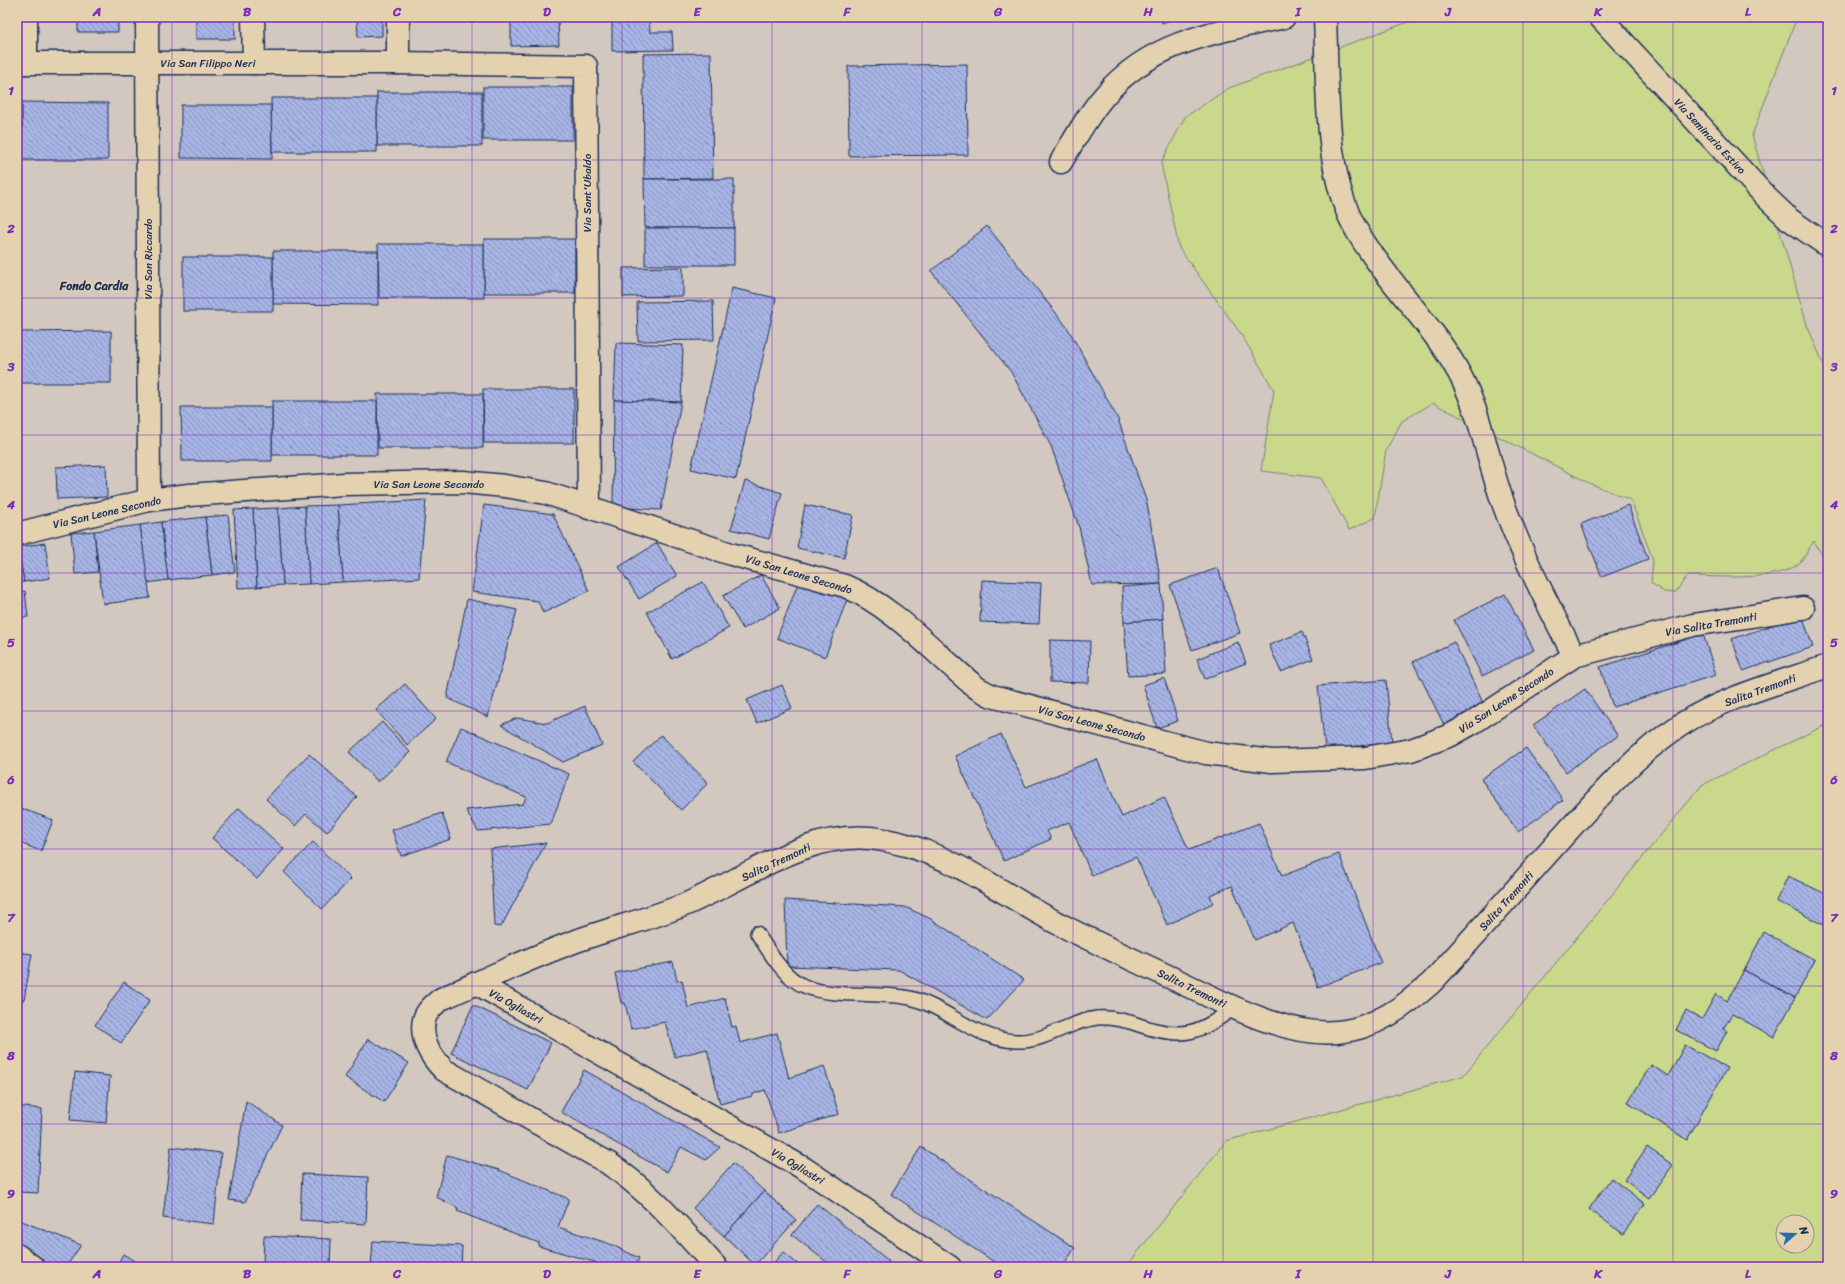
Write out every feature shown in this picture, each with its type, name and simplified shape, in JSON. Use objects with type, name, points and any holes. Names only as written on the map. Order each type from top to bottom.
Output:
[{"type":"street","points":[[22,63],[26,17]]},
{"type":"street","name":"Via San Riccardo","points":[[146,17],[149,500]]},
{"type":"street","points":[[253,17],[254,63]]},
{"type":"street","points":[[398,17],[398,63]]},
{"type":"street","points":[[1061,162],[1093,110],[1123,76],[1141,62],[1161,51],[1211,33],[1284,17]]},
{"type":"street","points":[[1325,17],[1330,142],[1340,194],[1347,212],[1368,249],[1444,350],[1459,374],[1470,396],[1501,496],[1515,534],[1534,577],[1574,656]]},
{"type":"street","name":"Via Seminario Estivo","points":[[1600,17],[1767,198],[1789,219],[1828,246]]},
{"type":"street","name":"Via San Filippo Neri","points":[[22,63],[398,63]]},
{"type":"street","name":"Via Sant'Ubaldo","points":[[398,63],[586,66],[589,508]]},
{"type":"street","name":"Via San Leone Secondo","points":[[17,534],[149,500],[220,492],[336,485],[462,482],[505,486],[546,494],[731,554],[845,586],[862,593],[892,614],[978,688],[992,696],[1206,753],[1272,761],[1365,758],[1411,750],[1452,735],[1574,656]]},
{"type":"street","name":"Via Salita Tremonti","points":[[1574,656],[1693,625],[1803,608]]},
{"type":"street","name":"Salita Tremonti","points":[[476,983],[570,943],[680,906],[712,893],[805,846],[828,840],[869,838],[922,850],[950,861],[1060,924],[1234,1008],[1276,1023],[1305,1030],[1336,1032],[1361,1028],[1387,1017],[1410,1002],[1431,982],[1604,790],[1644,752],[1682,724],[1704,712],[1828,666]]},
{"type":"street","name":"Via Ogliastri","points":[[716,1267],[654,1200],[628,1176],[608,1163],[444,1070],[433,1059],[426,1046],[424,1019],[431,1008],[442,999],[476,983],[805,1169],[950,1267]]},
{"type":"street","points":[[17,1255],[33,1267]]},
{"type":"lane","points":[[757,933],[780,968],[804,986],[830,992],[910,998],[932,1006],[990,1037],[1016,1042],[1039,1038],[1097,1018],[1124,1020],[1161,1032],[1189,1034],[1214,1022],[1234,1008]]},
{"type":"green space","points":[[1422,17],[1797,17],[1752,135],[1807,325],[1828,375],[1828,566],[1814,541],[1800,562],[1788,570],[1761,576],[1745,577],[1687,576],[1675,593],[1664,592],[1651,583],[1653,560],[1631,500],[1589,483],[1433,403],[1402,421],[1386,450],[1375,518],[1349,530],[1321,478],[1261,471],[1274,390],[1241,334],[1179,248],[1161,163],[1185,117],[1229,88]]},
{"type":"green space","points":[[1828,724],[1828,1267],[1126,1267],[1226,1141],[1463,1076],[1702,785]]},
{"type":"building","points":[[78,17],[118,17],[118,32],[78,32]]},
{"type":"building","points":[[196,17],[235,17],[235,39],[196,39]]},
{"type":"building","points":[[357,17],[382,17],[382,36],[358,37]]},
{"type":"building","points":[[511,17],[558,17],[559,45],[511,46]]},
{"type":"building","points":[[612,17],[649,17],[650,32],[672,32],[673,50],[612,51]]},
{"type":"building","points":[[1160,17],[1179,17],[1162,23]]},
{"type":"building","points":[[711,53],[713,178],[644,179],[643,54]]},
{"type":"building","points":[[967,64],[968,155],[849,156],[848,66]]},
{"type":"building","points":[[483,87],[573,87],[573,140],[483,140]]},
{"type":"building","points":[[377,92],[482,92],[482,146],[377,146]]},
{"type":"building","points":[[271,98],[377,98],[377,152],[272,152]]},
{"type":"building","points":[[17,102],[22,102],[22,160],[17,160]]},
{"type":"building","points":[[22,102],[108,103],[108,160],[22,160]]},
{"type":"building","points":[[181,105],[271,105],[272,159],[181,158]]},
{"type":"building","points":[[644,179],[734,179],[734,228],[645,228]]},
{"type":"building","points":[[987,226],[1067,327],[1118,419],[1147,503],[1161,584],[1092,585],[1079,527],[1051,446],[1011,372],[931,271]]},
{"type":"building","points":[[645,228],[734,228],[734,265],[645,265]]},
{"type":"building","points":[[484,239],[575,239],[575,293],[484,293]]},
{"type":"building","points":[[378,244],[484,244],[484,298],[379,298]]},
{"type":"building","points":[[273,251],[378,251],[378,305],[273,304]]},
{"type":"building","points":[[183,257],[273,257],[273,311],[183,311]]},
{"type":"building","points":[[683,267],[683,296],[623,297],[623,268]]},
{"type":"building","points":[[732,288],[776,298],[736,479],[691,469]]},
{"type":"building","points":[[713,301],[714,340],[638,341],[637,302]]},
{"type":"building","points":[[111,331],[111,383],[19,383],[19,332]]},
{"type":"building","points":[[17,332],[19,332],[19,383],[17,384]]},
{"type":"building","points":[[616,343],[683,345],[681,402],[614,400]]},
{"type":"building","points":[[483,389],[574,389],[574,443],[484,443]]},
{"type":"building","points":[[377,394],[483,394],[483,448],[378,448]]},
{"type":"building","points":[[614,400],[681,402],[661,510],[613,507]]},
{"type":"building","points":[[272,401],[377,401],[377,455],[272,455]]},
{"type":"building","points":[[181,407],[272,407],[272,461],[182,461]]},
{"type":"building","points":[[106,465],[107,497],[57,499],[56,467]]},
{"type":"building","points":[[745,481],[782,493],[769,539],[731,529]]},
{"type":"building","points":[[426,500],[419,578],[343,582],[338,505]]},
{"type":"building","points":[[338,505],[343,582],[309,584],[305,506]]},
{"type":"building","points":[[484,505],[553,514],[589,591],[543,613],[538,601],[472,592]]},
{"type":"building","points":[[805,505],[853,515],[844,558],[797,548]]},
{"type":"building","points":[[1628,505],[1648,559],[1602,577],[1581,524]]},
{"type":"building","points":[[305,506],[309,584],[283,585],[278,508]]},
{"type":"building","points":[[278,508],[283,585],[257,587],[253,509]]},
{"type":"building","points":[[253,509],[257,587],[238,588],[234,510]]},
{"type":"building","points":[[228,515],[235,572],[212,575],[205,517]]},
{"type":"building","points":[[205,517],[212,575],[168,580],[161,522]]},
{"type":"building","points":[[161,522],[168,580],[147,583],[140,525]]},
{"type":"building","points":[[140,525],[150,598],[103,604],[94,531]]},
{"type":"building","points":[[94,531],[98,572],[75,574],[71,533]]},
{"type":"building","points":[[45,543],[50,578],[24,582],[18,547]]},
{"type":"building","points":[[657,543],[677,576],[639,599],[619,567]]},
{"type":"building","points":[[17,547],[24,582],[17,583]]},
{"type":"building","points":[[1218,568],[1240,633],[1192,650],[1170,585]]},
{"type":"building","points":[[761,575],[780,608],[743,629],[723,596]]},
{"type":"building","points":[[800,578],[848,597],[825,657],[777,638]]},
{"type":"building","points":[[982,580],[1041,583],[1039,624],[980,622]]},
{"type":"building","points":[[703,582],[729,628],[672,659],[647,612]]},
{"type":"building","points":[[1161,584],[1163,619],[1124,622],[1122,587]]},
{"type":"building","points":[[25,591],[28,617],[17,618],[17,592]]},
{"type":"building","points":[[1505,594],[1534,650],[1482,676],[1454,620]]},
{"type":"building","points":[[467,599],[517,610],[488,717],[447,698]]},
{"type":"building","points":[[1802,615],[1813,647],[1743,671],[1732,639]]},
{"type":"building","points":[[1163,619],[1166,674],[1128,676],[1124,622]]},
{"type":"building","points":[[1302,632],[1313,659],[1281,672],[1269,645]]},
{"type":"building","points":[[1703,634],[1716,675],[1613,707],[1600,667]]},
{"type":"building","points":[[1050,640],[1090,641],[1089,683],[1050,682]]},
{"type":"building","points":[[1238,642],[1246,663],[1205,679],[1197,659]]},
{"type":"building","points":[[1454,642],[1484,705],[1444,725],[1413,662]]},
{"type":"building","points":[[1164,678],[1178,721],[1157,728],[1143,685]]},
{"type":"building","points":[[1386,680],[1392,743],[1325,749],[1318,686]]},
{"type":"building","points":[[405,684],[436,719],[407,745],[376,710]]},
{"type":"building","points":[[782,685],[792,708],[757,723],[747,700]]},
{"type":"building","points":[[1585,689],[1618,736],[1566,772],[1533,725]]},
{"type":"building","points":[[585,706],[602,745],[563,762],[501,725],[517,718],[547,723]]},
{"type":"building","points":[[382,722],[410,752],[378,782],[349,752]]},
{"type":"building","points":[[461,727],[569,774],[551,824],[478,831],[466,810],[523,804],[526,797],[446,762]]},
{"type":"building","points":[[1001,734],[1026,787],[1097,759],[1122,817],[1164,797],[1189,850],[1259,823],[1282,876],[1339,854],[1381,963],[1318,987],[1293,923],[1255,940],[1232,886],[1210,895],[1213,903],[1167,925],[1136,857],[1092,876],[1069,822],[1047,831],[1051,839],[1004,861],[955,756]]},
{"type":"building","points":[[661,735],[708,783],[681,810],[633,762]]},
{"type":"building","points":[[1526,748],[1563,800],[1518,832],[1481,779]]},
{"type":"building","points":[[309,754],[357,797],[327,832],[306,814],[295,826],[266,799]]},
{"type":"building","points":[[17,807],[53,820],[41,851],[17,842]]},
{"type":"building","points":[[239,808],[284,849],[257,879],[212,838]]},
{"type":"building","points":[[442,813],[451,839],[401,856],[392,830]]},
{"type":"building","points":[[313,842],[351,879],[322,909],[284,872]]},
{"type":"building","points":[[546,843],[501,927],[494,926],[490,849]]},
{"type":"building","points":[[1788,876],[1828,895],[1828,927],[1776,901]]},
{"type":"building","points":[[785,900],[905,907],[931,919],[1024,980],[987,1020],[899,970],[787,966]]},
{"type":"building","points":[[1764,932],[1815,960],[1795,998],[1744,970]]},
{"type":"building","points":[[17,952],[32,954],[24,1000],[17,999]]},
{"type":"building","points":[[673,962],[677,981],[682,980],[688,1008],[725,998],[732,1027],[736,1026],[740,1043],[777,1033],[789,1078],[824,1066],[839,1114],[779,1133],[765,1090],[753,1094],[753,1096],[720,1104],[707,1049],[675,1057],[665,1022],[631,1029],[625,1003],[621,1003],[615,973]]},
{"type":"building","points":[[1744,970],[1795,998],[1774,1037],[1732,1014],[1723,1029],[1727,1031],[1716,1051],[1676,1030],[1686,1010],[1702,1019],[1716,994],[1727,1001]]},
{"type":"building","points":[[124,982],[150,1000],[121,1043],[95,1025]]},
{"type":"building","points":[[473,1005],[551,1043],[528,1090],[451,1053]]},
{"type":"building","points":[[368,1039],[409,1063],[384,1102],[345,1077]]},
{"type":"building","points":[[1685,1045],[1727,1068],[1687,1140],[1628,1102],[1651,1065],[1668,1076]]},
{"type":"building","points":[[584,1070],[720,1147],[706,1160],[681,1147],[667,1172],[561,1112]]},
{"type":"building","points":[[75,1072],[110,1076],[106,1123],[70,1120]]},
{"type":"building","points":[[246,1101],[282,1125],[245,1202],[229,1200]]},
{"type":"building","points":[[17,1106],[42,1109],[38,1193],[17,1192]]},
{"type":"building","points":[[171,1147],[221,1153],[214,1224],[163,1218]]},
{"type":"building","points":[[921,1147],[1075,1248],[1062,1267],[1002,1267],[891,1194]]},
{"type":"building","points":[[1647,1147],[1673,1165],[1649,1198],[1624,1180]]},
{"type":"building","points":[[447,1155],[499,1170],[569,1199],[558,1227],[610,1244],[639,1258],[635,1267],[604,1267],[594,1262],[538,1246],[539,1243],[457,1211],[458,1208],[436,1197]]},
{"type":"building","points":[[733,1163],[764,1191],[724,1236],[693,1208]]},
{"type":"building","points":[[302,1174],[368,1177],[366,1224],[300,1220]]},
{"type":"building","points":[[1611,1178],[1645,1204],[1623,1234],[1589,1209]]},
{"type":"building","points":[[764,1191],[796,1220],[755,1265],[724,1236]]},
{"type":"building","points":[[817,1204],[889,1261],[884,1267],[833,1267],[792,1235]]},
{"type":"building","points":[[17,1219],[81,1245],[66,1267],[49,1267],[17,1245]]},
{"type":"building","points":[[264,1236],[331,1239],[330,1267],[263,1267]]},
{"type":"building","points":[[373,1241],[462,1246],[461,1267],[371,1267]]},
{"type":"building","points":[[783,1252],[801,1267],[770,1267]]},
{"type":"building","points":[[123,1254],[144,1267],[116,1267]]},
{"type":"district","name":"Fondo Cardia","points":[[94,286]]}]
